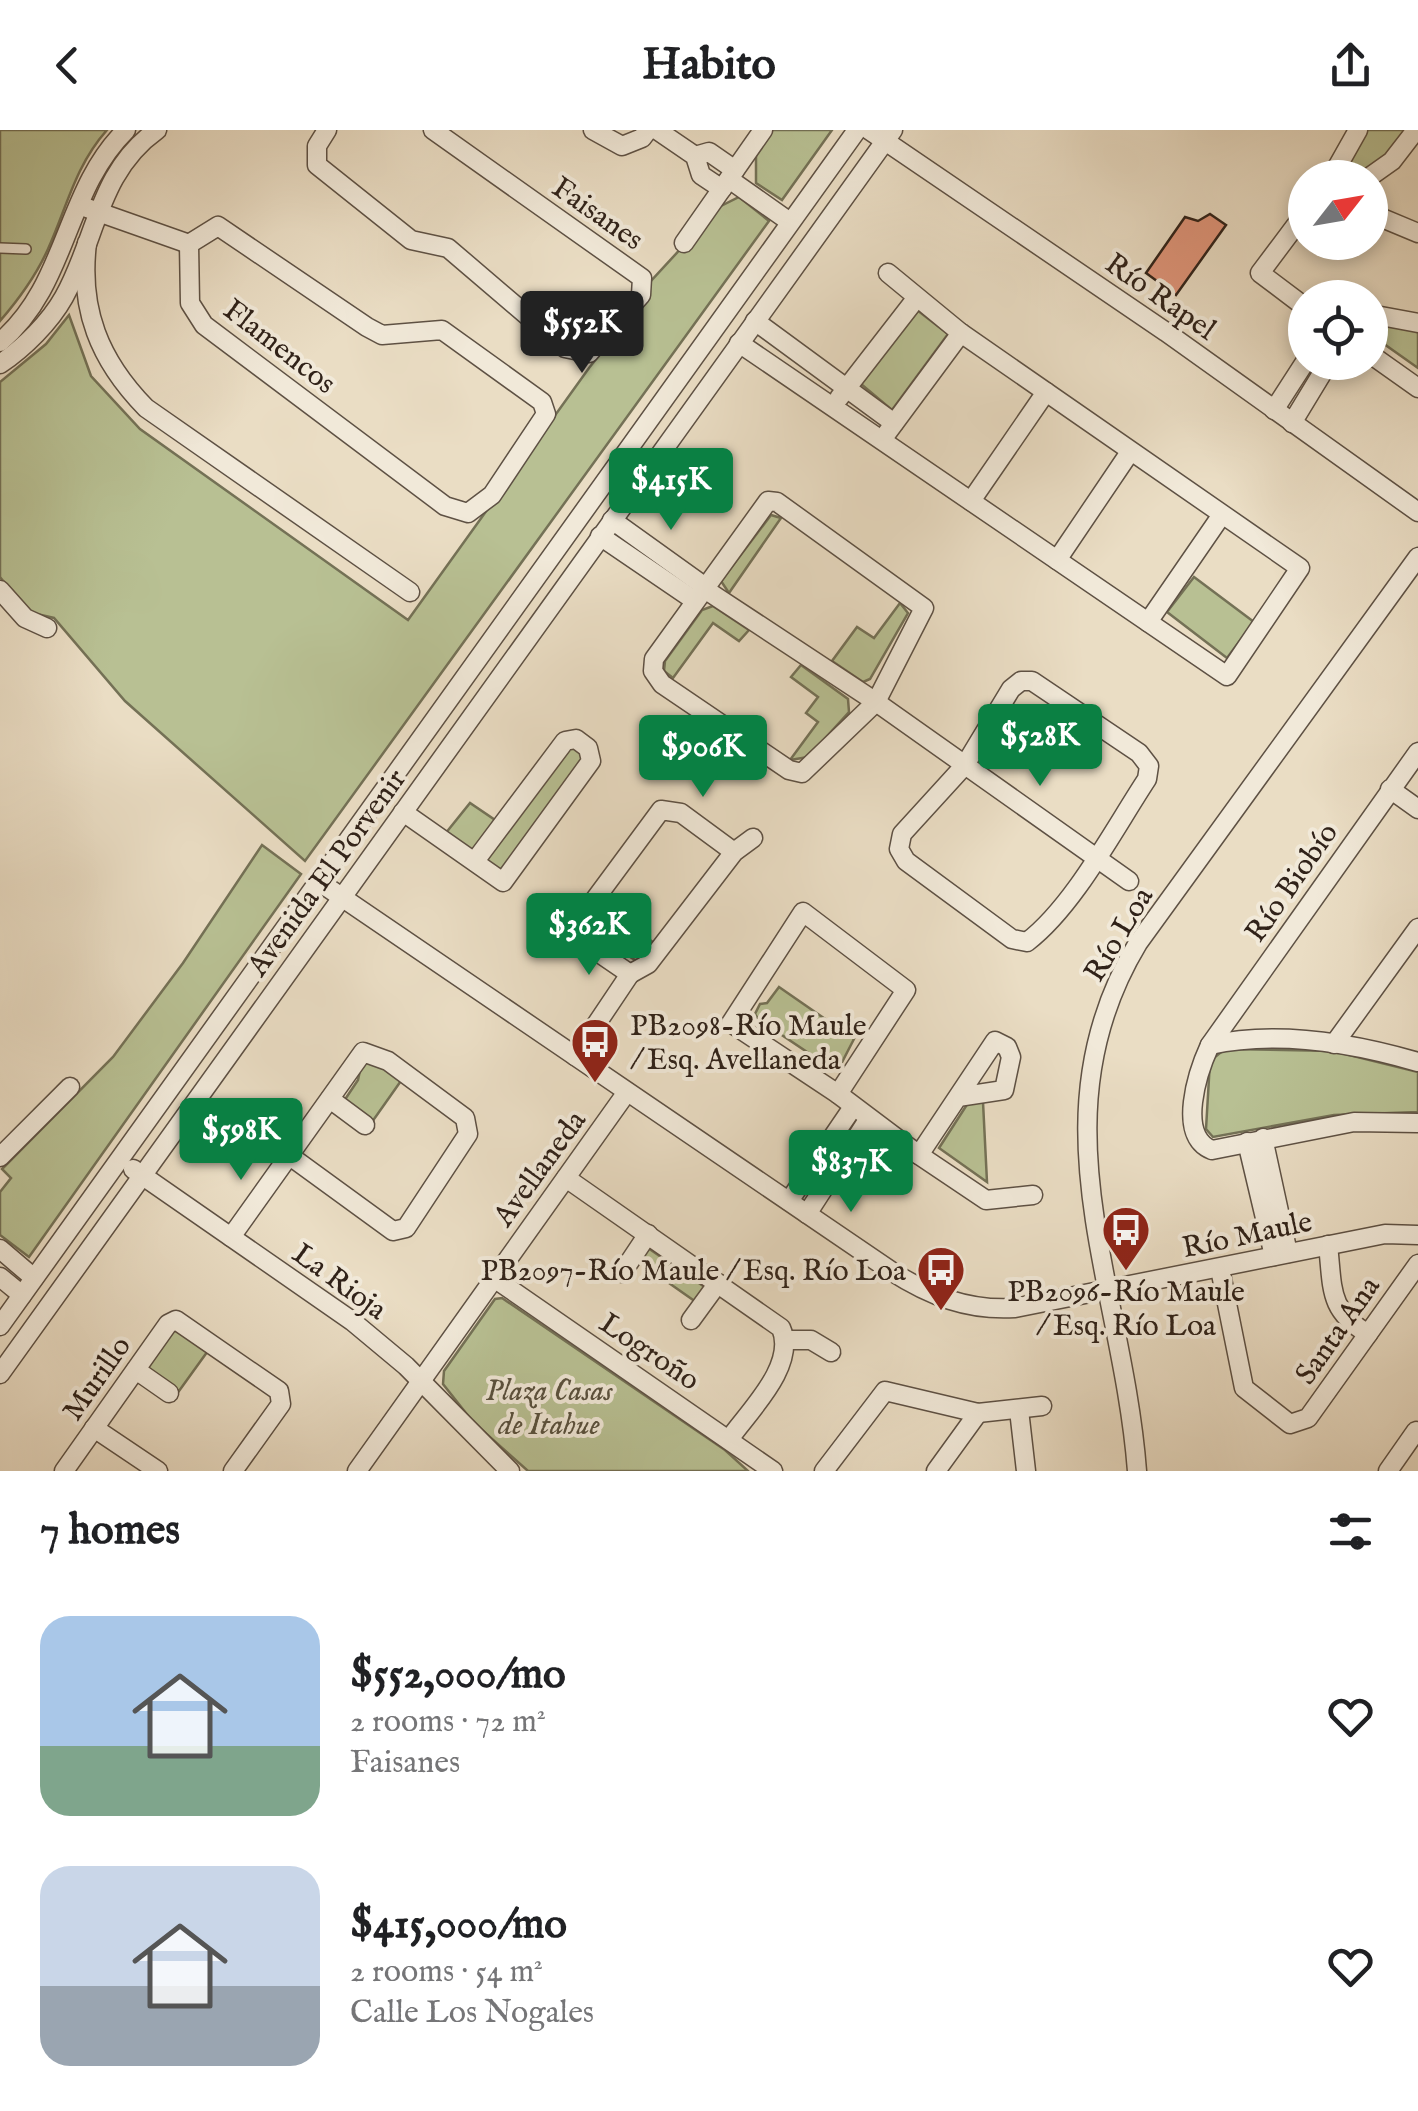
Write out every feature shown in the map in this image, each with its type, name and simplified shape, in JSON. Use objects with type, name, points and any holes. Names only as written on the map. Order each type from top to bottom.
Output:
[{"type":"street","points":[[0,342],[23,320],[47,285],[96,165],[126,130]]},
{"type":"street","points":[[0,364],[44,324],[66,292],[96,211],[118,170],[158,130]]},
{"type":"street","name":"Faisanes","points":[[328,130],[317,146],[317,166],[410,240],[448,248],[565,348],[590,353],[641,295],[642,278],[433,130]]},
{"type":"street","points":[[593,130],[622,146],[642,138],[648,130]]},
{"type":"street","points":[[657,130],[695,156],[709,152],[729,180],[790,222]]},
{"type":"street","points":[[684,243],[763,130]]},
{"type":"street","name":"Avenida El Porvenir","points":[[0,1326],[857,130]]},
{"type":"street","points":[[1341,160],[1358,130]]},
{"type":"street","name":"Avenida El Porvenir","points":[[0,1374],[755,321],[883,133]]},
{"type":"street","name":"Río Rapel","points":[[883,133],[1418,512]]},
{"type":"street","points":[[1388,161],[1415,138]]},
{"type":"street","points":[[77,205],[189,244]]},
{"type":"street","points":[[1388,220],[1418,233]]},
{"type":"street","name":"Flamencos","points":[[218,226],[382,335],[442,330],[542,402],[546,414],[492,495],[478,510],[462,514],[204,324],[190,303],[189,244],[207,229],[218,226]]},
{"type":"street","points":[[1288,236],[1260,273],[1288,294]]},
{"type":"street","points":[[86,242],[86,298],[96,339],[109,366],[146,408],[410,592]]},
{"type":"street","points":[[739,342],[1227,676],[1300,568],[961,333],[915,300],[888,273]]},
{"type":"street","points":[[66,292],[76,290],[86,298]]},
{"type":"street","points":[[833,406],[915,300]]},
{"type":"street","points":[[1388,317],[1418,323]]},
{"type":"street","points":[[755,321],[894,423]]},
{"type":"street","points":[[881,440],[961,333]]},
{"type":"street","points":[[1388,367],[1418,388]]},
{"type":"street","points":[[1274,410],[1293,380]]},
{"type":"street","points":[[1292,423],[1318,380]]},
{"type":"street","points":[[673,386],[696,402]]},
{"type":"street","points":[[971,501],[1046,392]]},
{"type":"street","points":[[1057,560],[1130,452]]},
{"type":"street","points":[[778,502],[924,608],[876,702],[802,773],[788,770],[662,684],[652,671],[654,658],[700,592],[761,506],[778,502]]},
{"type":"street","points":[[1148,622],[1221,516]]},
{"type":"street","points":[[606,528],[876,702],[1129,881]]},
{"type":"street","name":"Río Loa","points":[[1136,1471],[1132,1408],[1086,1166],[1084,1118],[1092,1058],[1116,980],[1418,556]]},
{"type":"street","points":[[0,590],[25,618],[46,628]]},
{"type":"street","points":[[1021,681],[1032,681],[1139,753],[1149,766],[1147,779],[1096,856],[1042,931],[1027,942],[1012,939],[906,861],[899,849],[902,834],[965,765],[1010,689],[1021,681]]},
{"type":"street","points":[[403,812],[503,882],[591,761],[588,748],[576,739],[565,741],[475,862]]},
{"type":"street","name":"Río Biobío","points":[[1255,1140],[1212,1150],[1196,1136],[1194,1103],[1201,1064],[1210,1044],[1418,752]]},
{"type":"street","points":[[1390,790],[1418,809]]},
{"type":"street","points":[[570,933],[661,810],[681,812],[734,852]]},
{"type":"street","points":[[575,1056],[630,974],[648,964],[734,852],[753,838]]},
{"type":"street","name":"Río Maule","points":[[318,882],[909,1283],[956,1303],[1015,1308],[1385,1234],[1418,1235]]},
{"type":"street","points":[[838,1094],[906,990],[803,912],[731,1022],[986,1200],[1033,1195]]},
{"type":"street","points":[[545,922],[570,933],[630,974]]},
{"type":"street","points":[[1334,1044],[1418,928]]},
{"type":"street","points":[[1210,1044],[1236,1039],[1334,1044],[1418,1062]]},
{"type":"street","points":[[231,1237],[363,1052],[388,1060],[465,1118],[468,1134],[406,1228],[393,1231],[290,1156]]},
{"type":"street","points":[[2,1150],[70,1088]]},
{"type":"street","name":"Avellaneda","points":[[357,1471],[628,1092]]},
{"type":"street","points":[[919,1155],[958,1097]]},
{"type":"street","points":[[330,1099],[366,1125]]},
{"type":"street","points":[[789,1201],[853,1107]]},
{"type":"street","points":[[807,1214],[868,1120]]},
{"type":"street","points":[[1281,1255],[1255,1140],[1368,1120],[1418,1123]]},
{"type":"street","name":"La Rioja","points":[[119,1160],[352,1322],[421,1381],[510,1471]]},
{"type":"street","points":[[566,1178],[776,1323],[785,1340],[776,1372],[730,1438]]},
{"type":"street","points":[[622,1272],[648,1234]]},
{"type":"street","points":[[1328,1246],[1336,1305],[1344,1320],[1368,1334]]},
{"type":"street","points":[[0,1250],[34,1278]]},
{"type":"street","name":"Santa Ana","points":[[1220,1269],[1244,1388],[1290,1424],[1299,1425],[1418,1264]]},
{"type":"street","points":[[0,1278],[22,1295]]},
{"type":"street","name":"Logroño","points":[[494,1278],[771,1470]]},
{"type":"street","points":[[691,1320],[718,1282]]},
{"type":"street","name":"Murillo","points":[[64,1471],[168,1324],[176,1320],[279,1391],[280,1404],[233,1471]]},
{"type":"street","points":[[785,1340],[811,1340],[831,1352]]},
{"type":"street","points":[[136,1370],[169,1393]]},
{"type":"street","points":[[824,1471],[884,1391],[978,1412],[1042,1406]]},
{"type":"street","points":[[1019,1410],[1026,1471]]},
{"type":"street","points":[[936,1471],[978,1412]]},
{"type":"street","points":[[94,1428],[158,1471]]},
{"type":"street","points":[[1388,1471],[1416,1430]]},
{"type":"lane","points":[[0,248],[26,248]]},
{"type":"green space","points":[[0,130],[107,130],[79,172],[38,269],[0,321]]},
{"type":"green space","points":[[772,130],[832,130],[782,200],[756,183],[756,152]]},
{"type":"green space","points":[[1361,130],[1411,130],[1383,160],[1344,160]]},
{"type":"green space","points":[[739,197],[769,221],[305,861],[125,701],[54,618],[28,612],[0,577],[0,382],[46,344],[69,315],[91,376],[140,429],[408,620],[589,368],[644,299],[651,281],[719,207]]},
{"type":"green space","points":[[917,310],[948,334],[892,410],[861,384]]},
{"type":"green space","points":[[1388,323],[1418,331],[1418,368],[1388,347]]},
{"type":"green space","points":[[771,515],[781,518],[729,593],[721,581]]},
{"type":"green space","points":[[1194,577],[1254,622],[1227,658],[1167,612]]},
{"type":"green space","points":[[900,603],[908,613],[870,679],[863,682],[832,661],[857,627],[874,638]]},
{"type":"green space","points":[[713,606],[749,630],[739,641],[713,623],[673,678],[664,671],[665,661],[702,610]]},
{"type":"green space","points":[[801,665],[848,699],[849,712],[808,757],[790,760],[818,722],[806,713],[818,697],[791,677]]},
{"type":"green space","points":[[572,746],[586,755],[511,867],[495,872],[445,834],[470,803],[507,828]]},
{"type":"green space","points":[[262,845],[301,874],[29,1257],[0,1235],[0,1192],[11,1178],[2,1169],[113,1057],[183,963]]},
{"type":"green space","points":[[600,903],[654,943],[638,962],[624,953],[618,960],[584,936],[582,925]]},
{"type":"green space","points":[[779,987],[854,1039],[839,1068],[834,1070],[758,1019],[755,1014],[760,1004],[767,1003]]},
{"type":"green space","points":[[1225,1049],[1333,1051],[1418,1072],[1418,1112],[1334,1115],[1213,1137],[1206,1129],[1210,1061]]},
{"type":"green space","points":[[375,1058],[403,1078],[372,1122],[344,1101],[358,1080],[362,1061]]},
{"type":"green space","points":[[983,1102],[987,1182],[939,1148],[968,1103]]},
{"type":"green space","points":[[648,1248],[706,1288],[696,1302],[639,1262]]},
{"type":"green space","name":"Plaza Casas de Itahue","points":[[502,1298],[725,1450],[748,1471],[528,1471],[473,1422],[443,1384],[444,1371],[495,1299]]},
{"type":"green space","points":[[182,1328],[210,1348],[179,1391],[147,1367],[171,1330]]},
{"type":"building","points":[[1210,214],[1226,225],[1176,295],[1146,273],[1185,217],[1198,221]]},
{"type":"place","name":"PB2098-Río Maule / Esq. Avellaneda","points":[[595,1084]]},
{"type":"place","name":"PB2096-Río Maule / Esq. Río Loa","points":[[1126,1272]]},
{"type":"place","name":"PB2097-Río Maule / Esq. Río Loa","points":[[941,1312]]}]
